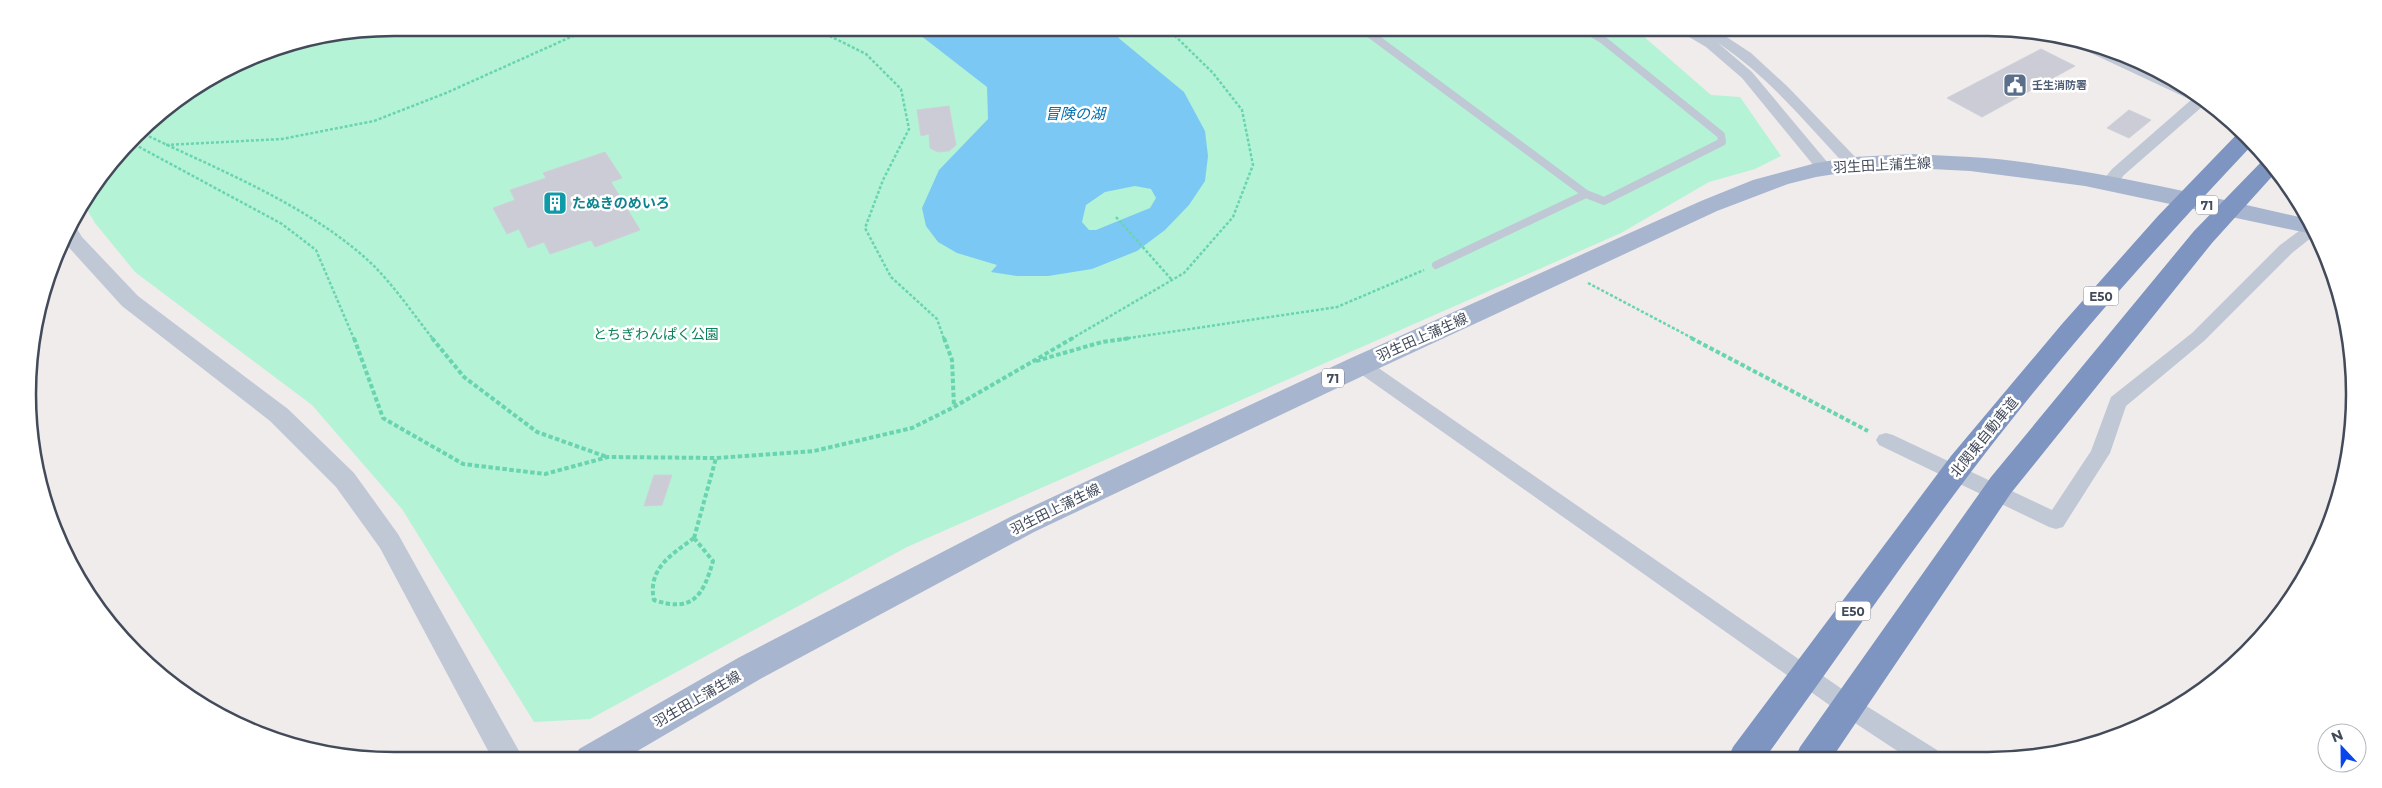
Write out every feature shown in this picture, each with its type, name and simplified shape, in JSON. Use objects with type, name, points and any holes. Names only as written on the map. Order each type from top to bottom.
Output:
[{"type":"highway","name":"北関東自動車道","points":[[1749,752],[1962,464],[2072,330],[2167,220],[2242,142]]},
{"type":"highway","points":[[1816,752],[2001,486],[2108,351],[2202,237],[2265,168]]},
{"type":"main road","name":"羽生田上蒲生線","points":[[605,752],[750,668],[1023,524],[1361,365],[1746,190],[1790,176],[1853,164],[1914,162],[1996,164],[2115,185],[2302,226]]},
{"type":"street","points":[[1696,36],[1711,44],[1747,75],[1825,169]]},
{"type":"street","points":[[1718,36],[1765,72],[1853,164]]},
{"type":"street","points":[[2120,61],[2149,74]]},
{"type":"street","points":[[2115,185],[2118,172],[2198,105]]},
{"type":"street","points":[[1886,440],[2056,521],[2100,453],[2118,402],[2198,337],[2256,282],[2286,249],[2302,226]]},
{"type":"street","points":[[71,241],[130,301],[278,415],[346,480],[389,541],[505,752]]},
{"type":"street","points":[[1361,365],[1860,714],[1920,752]]},
{"type":"lane","points":[[1373,36],[1586,194],[1604,200],[1722,142],[1721,135],[1597,36]]},
{"type":"lane","points":[[1436,265],[1586,194]]},
{"type":"path","points":[[165,145],[282,139],[374,121],[446,93],[573,36]]},
{"type":"path","points":[[830,36],[866,54],[901,88],[908,129],[882,180],[865,228],[890,277],[937,320],[952,360],[954,407]]},
{"type":"path","points":[[137,146],[282,224],[316,250],[356,343],[383,418],[464,464],[545,474],[608,457],[716,458],[814,451],[912,428],[954,407],[1184,273],[1233,217],[1254,165],[1242,110],[1213,73],[1175,36]]},
{"type":"path","points":[[147,136],[254,187],[328,228],[374,266],[464,377],[537,432],[608,457]]},
{"type":"path","points":[[1116,216],[1172,280]]},
{"type":"path","points":[[1030,363],[1102,342],[1337,307],[1436,265]]},
{"type":"path","points":[[1568,272],[1886,440]]},
{"type":"path","points":[[694,538],[713,561],[706,587],[695,600],[678,606],[665,605],[654,600],[651,587],[664,560],[694,538],[716,458]]},
{"type":"green space","name":"とちぎわんぱく公園","points":[[394,36],[1643,36],[1711,95],[1740,97],[1781,156],[1755,169],[1709,182],[1621,233],[907,547],[590,719],[534,722],[402,509],[312,405],[135,272],[95,223],[87,210],[110,176],[125,158],[176,110],[215,84],[257,63],[301,48],[347,39]]},
{"type":"water","name":"冒険の湖","points":[[921,36],[1117,36],[1184,92],[1205,131],[1208,156],[1205,181],[1189,205],[1165,230],[1137,251],[1092,269],[1048,276],[1017,276],[991,272],[997,265],[957,253],[938,242],[926,226],[922,208],[939,170],[988,119],[987,87]],"holes":[[[1135,186],[1151,189],[1156,198],[1150,208],[1096,230],[1089,230],[1082,222],[1086,205],[1105,192]]]},
{"type":"building","points":[[2041,49],[2075,66],[1982,117],[1947,98]]},
{"type":"building","points":[[949,106],[956,145],[949,151],[938,152],[930,148],[929,134],[921,136],[917,110]]},
{"type":"building","points":[[2129,110],[2151,120],[2129,138],[2107,128]]},
{"type":"building","name":"たぬきのめいろ","points":[[605,152],[622,178],[611,182],[640,230],[595,247],[591,240],[550,254],[544,242],[528,248],[519,229],[507,234],[493,208],[515,200],[510,190],[546,178],[543,173]]},
{"type":"building","points":[[654,475],[672,475],[662,505],[644,506]]},
{"type":"place","name":"壬生消防署","points":[[2015,85]]},
{"type":"place","name":"たぬきのめいろ","points":[[555,203]]}]
